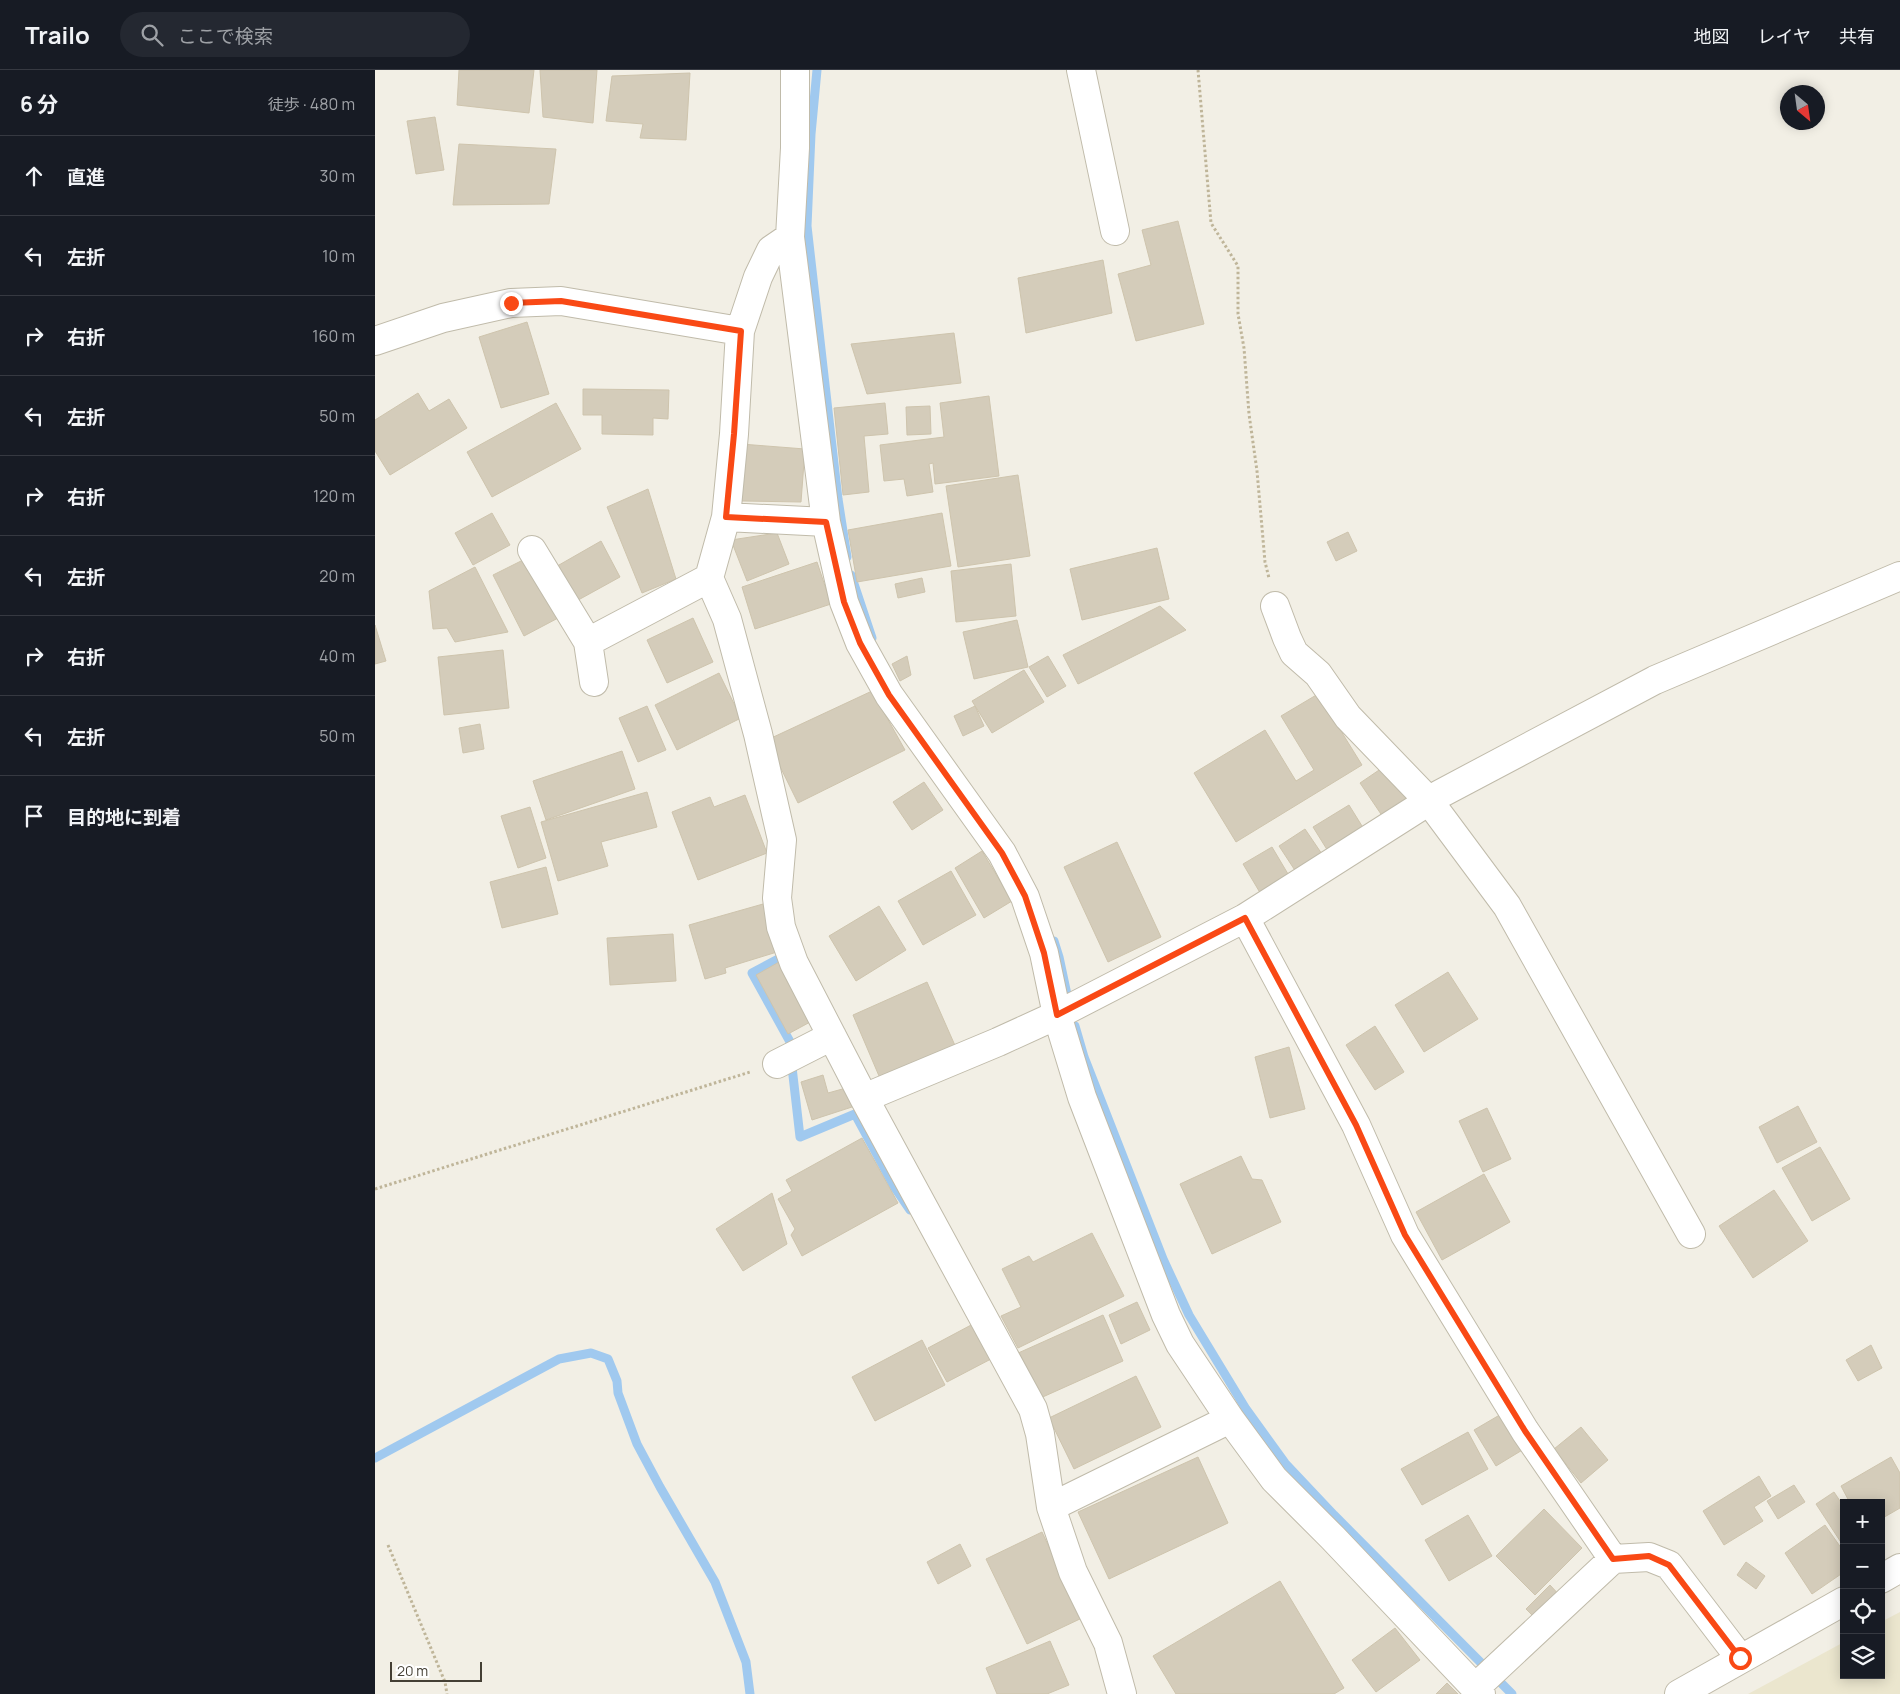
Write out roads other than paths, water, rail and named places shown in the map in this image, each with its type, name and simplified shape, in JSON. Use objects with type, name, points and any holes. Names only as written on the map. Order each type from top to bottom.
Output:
[{"type":"street","points":[[795,70],[795,148],[790,237],[826,522],[844,602],[860,643],[889,695],[1002,853],[1025,896],[1044,953],[1057,1015],[1082,1097],[1166,1315],[1180,1344],[1230,1419],[1274,1479],[1333,1538],[1478,1691],[1505,1660],[1613,1559],[1649,1556],[1669,1565],[1740,1658]]},
{"type":"street","points":[[1081,70],[1115,231]]},
{"type":"street","points":[[790,237],[771,250],[758,276],[741,331],[726,517],[709,578],[727,619],[758,734],[782,840],[777,898],[781,927],[794,963],[864,1098],[1033,1409],[1040,1434],[1051,1508],[1073,1572],[1108,1643],[1122,1694]]},
{"type":"street","points":[[375,341],[443,318],[511,303],[561,301],[741,331]]},
{"type":"street","points":[[726,517],[826,522]]},
{"type":"street","points":[[532,550],[588,642],[593,682]]},
{"type":"street","points":[[864,1098],[1057,1015],[1245,918],[1429,801],[1655,680],[1900,576]]},
{"type":"street","points":[[588,642],[709,578]]},
{"type":"street","points":[[1275,606],[1294,652],[1318,674],[1348,717],[1429,801],[1507,906],[1691,1234]]},
{"type":"street","points":[[1245,918],[1356,1125],[1405,1235],[1525,1431],[1613,1559]]},
{"type":"street","points":[[777,1064],[832,1036]]},
{"type":"street","points":[[1051,1508],[1230,1419]]},
{"type":"street","points":[[1885,1577],[1900,1568]]},
{"type":"street","points":[[1679,1694],[1840,1603]]},
{"type":"waterway","points":[[817,70],[811,134],[807,226],[838,499],[847,557]]},
{"type":"waterway","points":[[851,575],[872,638]]},
{"type":"waterway","points":[[1054,941],[1069,1004]]},
{"type":"waterway","points":[[780,950],[782,957],[752,973],[794,1049],[792,1067],[800,1137],[855,1114],[895,1188],[910,1210]]},
{"type":"waterway","points":[[1075,1026],[1084,1057],[1163,1259],[1189,1315],[1246,1409],[1285,1463],[1512,1694]]},
{"type":"waterway","points":[[375,1458],[559,1359],[591,1353],[608,1359],[617,1381],[618,1393],[637,1444],[715,1582],[746,1662],[750,1694]]}]
